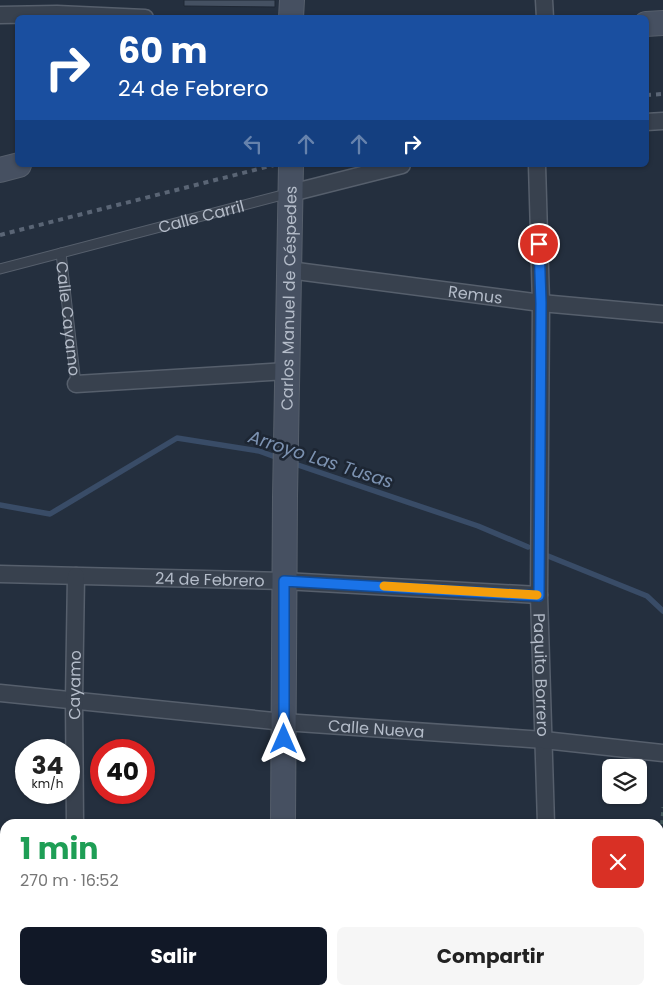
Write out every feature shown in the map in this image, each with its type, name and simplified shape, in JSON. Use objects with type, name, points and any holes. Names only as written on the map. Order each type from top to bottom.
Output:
[{"type":"street","points":[[291,15],[292,0]]},
{"type":"street","points":[[544,0],[545,15]]},
{"type":"street","points":[[0,15],[57,11],[107,15]]},
{"type":"street","points":[[649,24],[663,23]]},
{"type":"street","points":[[649,122],[663,121]]},
{"type":"street","points":[[0,170],[15,166]]},
{"type":"street","name":"Carlos Manuel de Céspedes","points":[[284,581],[291,167]]},
{"type":"street","name":"Calle Carril","points":[[291,193],[394,167]]},
{"type":"street","name":"Paquito Borrero","points":[[537,167],[541,303],[539,596],[546,819]]},
{"type":"street","name":"Remus","points":[[289,270],[541,303],[663,314]]},
{"type":"street","points":[[76,384],[287,371]]},
{"type":"street","name":"24 de Febrero","points":[[0,574],[284,581],[539,596]]},
{"type":"street","name":"Cayamo","points":[[75,819],[76,576]]},
{"type":"street","points":[[284,581],[284,819]]},
{"type":"street","name":"Calle Nueva","points":[[0,693],[284,722],[544,740],[663,753]]},
{"type":"lane","name":"Calle Carril","points":[[0,269],[291,193]]},
{"type":"lane","name":"Calle Cayamo","points":[[61,253],[76,384]]},
{"type":"building","points":[[184,0],[275,0],[275,7],[184,6]]},
{"type":"waterway","name":"Arroyo Las Tusas","points":[[0,505],[50,514],[177,438],[259,451],[281,459]]},
{"type":"waterway","name":"Arroyo Las Tusas","points":[[292,463],[478,526],[528,547]]},
{"type":"waterway","name":"Arroyo Las Tusas","points":[[548,556],[647,596],[663,611]]},
{"type":"railway","points":[[649,95],[663,94]]},
{"type":"railway","points":[[0,235],[266,167]]},
{"type":"slow traffic","points":[[384,586],[537,595]]},
{"type":"route","points":[[284,739],[284,581],[539,596],[541,303],[539,244]]}]
